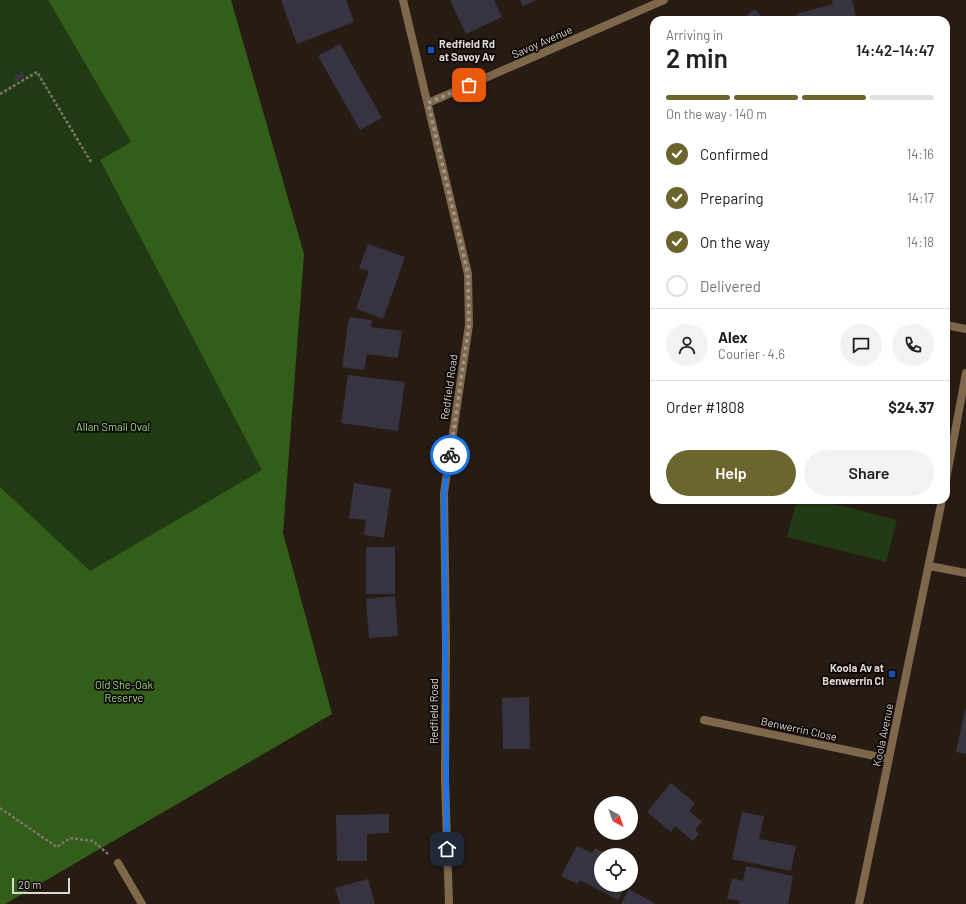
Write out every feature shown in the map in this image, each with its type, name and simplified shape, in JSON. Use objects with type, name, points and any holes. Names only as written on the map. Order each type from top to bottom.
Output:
[{"type":"street","name":"Redfield Road","points":[[403,0],[468,274],[469,325],[444,493],[446,646],[445,778],[449,904]]},
{"type":"street","name":"Savoy Avenue","points":[[428,103],[664,0]]},
{"type":"street","points":[[950,326],[966,329]]},
{"type":"street","points":[[950,459],[966,373]]},
{"type":"street","name":"Koola Avenue","points":[[859,904],[930,566],[941,504]]},
{"type":"street","points":[[930,566],[966,573]]},
{"type":"street","name":"Benwerrin Close","points":[[704,720],[889,758]]},
{"type":"street","points":[[118,863],[142,904]]},
{"type":"path","points":[[0,94],[38,72],[91,162]]},
{"type":"path","points":[[0,808],[57,846],[70,838],[93,841],[118,863]]},
{"type":"green space","points":[[0,0],[48,0],[131,142],[100,160],[263,470],[287,476],[283,533],[332,714],[5,904],[0,904]]},
{"type":"green space","name":"Old She-Oak Reserve","points":[[48,0],[231,0],[304,254],[283,533],[332,714],[5,904],[0,904],[0,487],[90,571],[262,470],[100,160],[131,142]]},
{"type":"green space","points":[[796,504],[835,504],[897,520],[886,562],[787,537]]},
{"type":"building","points":[[281,0],[346,0],[354,22],[297,44]]},
{"type":"building","points":[[450,0],[494,0],[502,17],[466,34]]},
{"type":"building","points":[[520,0],[537,0],[523,6]]},
{"type":"building","points":[[832,0],[852,0],[856,16],[797,16],[796,14],[833,4]]},
{"type":"building","points":[[754,9],[761,16],[746,16]]},
{"type":"building","points":[[340,44],[382,118],[360,130],[318,56]]},
{"type":"building","points":[[22,72],[25,76],[16,82],[13,77]]},
{"type":"building","points":[[368,244],[405,257],[383,319],[356,309],[369,271],[359,268]]},
{"type":"building","points":[[349,317],[372,320],[371,327],[402,331],[398,358],[367,354],[364,370],[342,367]]},
{"type":"building","points":[[348,375],[405,382],[398,431],[341,423]]},
{"type":"building","points":[[354,483],[391,489],[384,538],[364,535],[366,520],[349,518]]},
{"type":"building","points":[[366,547],[395,547],[395,594],[366,594]]},
{"type":"building","points":[[395,596],[398,636],[369,638],[366,599]]},
{"type":"building","points":[[529,697],[530,749],[503,749],[502,698]]},
{"type":"building","points":[[966,709],[966,754],[956,752]]},
{"type":"building","points":[[671,783],[695,803],[689,811],[702,822],[695,830],[699,834],[693,841],[675,826],[671,832],[647,812]]},
{"type":"building","points":[[742,812],[764,816],[759,839],[796,846],[791,871],[732,859]]},
{"type":"building","points":[[389,814],[389,833],[367,834],[367,861],[337,861],[336,815]]},
{"type":"building","points":[[577,846],[592,853],[594,850],[594,887],[580,880],[577,884],[561,876]]},
{"type":"building","points":[[746,866],[793,876],[788,904],[739,904],[740,901],[727,899],[732,878],[743,881]]},
{"type":"building","points":[[368,879],[375,904],[340,904],[335,888]]},
{"type":"building","points":[[603,892],[622,892],[618,900]]},
{"type":"building","points":[[627,892],[634,892],[656,904],[621,904]]},
{"type":"way so far","points":[[450,455],[469,325],[468,274],[428,103],[469,85]]},
{"type":"place","name":"Redfield Rd at Savoy Av","points":[[431,50]]},
{"type":"place","name":"Koola Av at Benwerrin Cl","points":[[892,674]]},
{"type":"route","points":[[447,849],[445,778],[446,646],[444,493],[450,455]]},
{"type":"park label","name":"Allan Small Oval","points":[[113,427]]}]
